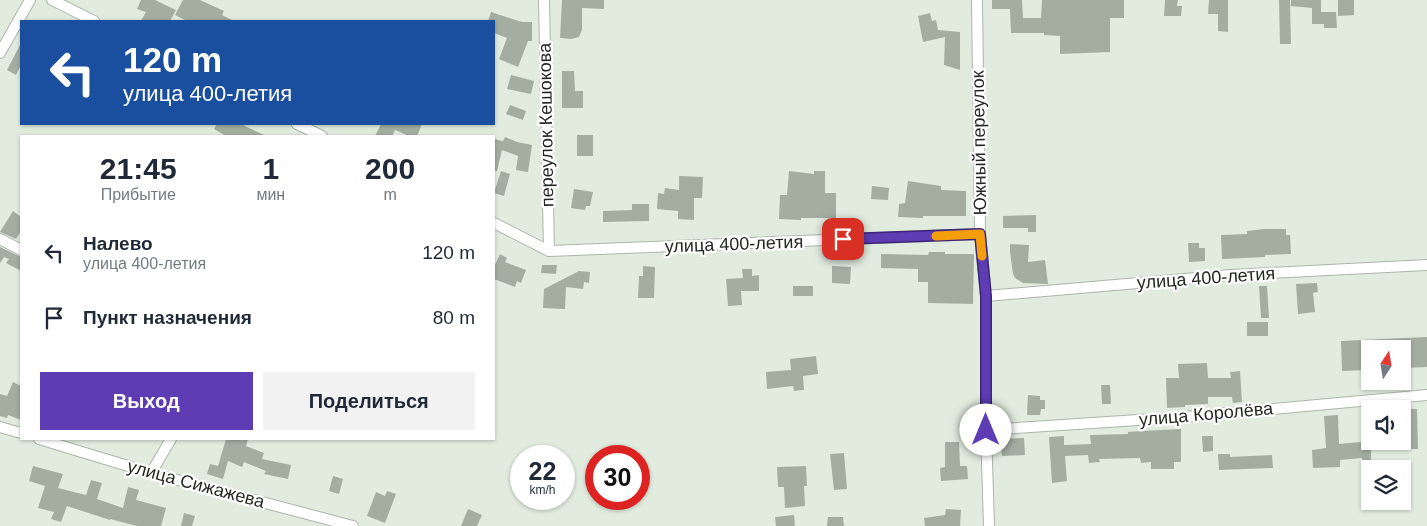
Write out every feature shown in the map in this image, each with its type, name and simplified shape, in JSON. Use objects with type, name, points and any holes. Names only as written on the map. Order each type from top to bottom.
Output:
[{"type":"street","points":[[0,53],[30,0]]},
{"type":"street","points":[[52,0],[92,20]]},
{"type":"street","name":"переулок Кешокова","points":[[544,0],[549,251]]},
{"type":"street","name":"Южный переулок","points":[[977,0],[980,234],[986,296],[988,526]]},
{"type":"street","points":[[299,125],[320,135]]},
{"type":"street","name":"улица 400-летия","points":[[495,224],[549,251],[980,234]]},
{"type":"street","points":[[0,240],[20,250]]},
{"type":"street","name":"улица 400-летия","points":[[986,296],[1231,275],[1427,265]]},
{"type":"street","name":"улица Королёва","points":[[986,430],[1184,417],[1427,395]]},
{"type":"street","points":[[0,427],[20,433]]},
{"type":"street","name":"улица Сижажева","points":[[42,440],[151,472],[354,526]]},
{"type":"street","points":[[151,472],[170,440]]},
{"type":"building","points":[[141,0],[155,0],[176,10],[171,20],[142,20],[146,12],[137,9]]},
{"type":"building","points":[[183,0],[200,0],[224,11],[222,15],[232,20],[185,20],[175,15]]},
{"type":"building","points":[[562,0],[604,0],[604,9],[582,8],[582,30],[579,37],[571,39],[560,38]]},
{"type":"building","points":[[992,0],[1022,0],[1023,18],[1041,18],[1042,0],[1124,0],[1124,18],[1110,18],[1110,52],[1060,54],[1060,36],[1044,35],[1044,33],[1011,33],[1010,9],[992,9]]},
{"type":"building","points":[[1165,0],[1178,0],[1177,6],[1182,6],[1181,16],[1164,16]]},
{"type":"building","points":[[1209,0],[1228,0],[1228,32],[1218,31],[1218,14],[1208,14]]},
{"type":"building","points":[[1279,0],[1290,0],[1291,44],[1280,44]]},
{"type":"building","points":[[1291,0],[1321,0],[1321,12],[1336,12],[1337,28],[1324,28],[1324,24],[1312,24],[1312,8],[1291,6]]},
{"type":"building","points":[[1338,0],[1354,0],[1354,15],[1338,16]]},
{"type":"building","points":[[491,12],[522,22],[532,22],[532,41],[528,41],[518,67],[499,59],[507,38],[495,33],[495,20],[488,20]]},
{"type":"building","points":[[930,13],[932,21],[936,20],[938,30],[960,32],[960,70],[944,65],[945,37],[923,42],[918,16]]},
{"type":"building","points":[[20,45],[20,67],[16,75],[7,70]]},
{"type":"building","points":[[562,71],[574,71],[575,91],[583,91],[583,108],[562,108]]},
{"type":"building","points":[[511,75],[534,81],[531,94],[507,89]]},
{"type":"building","points":[[510,105],[526,111],[523,120],[506,114]]},
{"type":"building","points":[[216,125],[243,125],[264,135],[224,135],[214,129]]},
{"type":"building","points":[[380,125],[422,125],[417,135],[407,135],[395,130],[392,135],[376,135]]},
{"type":"building","points":[[577,135],[593,135],[593,156],[577,156]]},
{"type":"building","points":[[505,137],[532,145],[528,172],[516,170],[518,156],[502,150],[497,171],[495,171],[495,139],[503,141]]},
{"type":"building","points":[[501,171],[510,174],[504,196],[495,193]]},
{"type":"building","points":[[789,171],[814,174],[814,171],[825,171],[825,193],[836,193],[836,218],[779,219],[780,195],[787,195]]},
{"type":"building","points":[[679,176],[703,177],[702,198],[694,198],[694,220],[678,219],[678,211],[657,209],[658,193],[664,194],[665,188],[679,190]]},
{"type":"building","points":[[908,181],[941,186],[941,190],[966,191],[966,216],[898,217],[899,204],[905,203]]},
{"type":"building","points":[[872,186],[889,188],[888,200],[871,199]]},
{"type":"building","points":[[574,189],[593,192],[590,206],[586,206],[585,210],[571,208]]},
{"type":"building","points":[[632,204],[649,204],[649,221],[603,222],[603,211],[632,210]]},
{"type":"building","points":[[13,211],[20,216],[20,233],[16,239],[0,232]]},
{"type":"building","points":[[1036,215],[1036,232],[1028,232],[1028,228],[1003,228],[1003,216]]},
{"type":"building","points":[[1286,229],[1286,235],[1290,235],[1291,254],[1222,259],[1221,235],[1247,234],[1247,231]]},
{"type":"building","points":[[1188,243],[1199,243],[1199,248],[1205,248],[1205,261],[1189,262]]},
{"type":"building","points":[[1010,244],[1029,245],[1028,262],[1045,260],[1048,284],[1023,283],[1015,278]]},
{"type":"building","points":[[0,247],[20,257],[20,270],[6,263],[9,259],[4,257],[0,263]]},
{"type":"building","points":[[929,252],[974,254],[973,304],[928,303],[928,282],[918,282],[918,269],[881,268],[881,254],[928,255]]},
{"type":"building","points":[[500,254],[507,258],[505,262],[526,270],[521,283],[517,281],[515,287],[495,279],[495,265]]},
{"type":"building","points":[[542,265],[557,265],[556,274],[541,273]]},
{"type":"building","points":[[643,266],[655,267],[654,298],[638,298],[639,276],[643,276]]},
{"type":"building","points":[[832,266],[851,267],[850,284],[832,283]]},
{"type":"building","points":[[742,269],[752,269],[752,276],[759,275],[759,291],[741,291],[742,305],[728,306],[726,279],[743,278]]},
{"type":"building","points":[[579,271],[590,272],[589,283],[584,282],[583,289],[566,287],[565,309],[543,308],[544,289]]},
{"type":"building","points":[[1317,283],[1318,292],[1313,293],[1315,312],[1298,314],[1296,284]]},
{"type":"building","points":[[793,286],[813,286],[813,296],[793,296]]},
{"type":"building","points":[[1259,286],[1267,286],[1269,318],[1261,318]]},
{"type":"building","points":[[1247,322],[1268,322],[1268,336],[1247,336]]},
{"type":"building","points":[[1427,337],[1427,367],[1411,368],[1411,340],[1362,340]]},
{"type":"building","points":[[1361,340],[1361,370],[1342,371],[1341,341]]},
{"type":"building","points":[[816,356],[818,374],[803,376],[804,390],[794,391],[793,386],[767,389],[766,372],[791,370],[790,359]]},
{"type":"building","points":[[1207,363],[1208,378],[1231,378],[1230,372],[1240,371],[1242,402],[1233,403],[1232,397],[1208,397],[1208,404],[1167,408],[1166,378],[1179,378],[1178,364]]},
{"type":"building","points":[[13,382],[20,386],[20,420],[8,415],[7,418],[0,416],[0,394],[7,396]]},
{"type":"building","points":[[1101,385],[1110,385],[1111,404],[1102,404]]},
{"type":"building","points":[[1028,395],[1040,396],[1040,400],[1045,400],[1045,409],[1041,409],[1040,415],[1027,415]]},
{"type":"building","points":[[1411,409],[1417,409],[1418,449],[1411,449]]},
{"type":"building","points":[[1338,415],[1339,444],[1361,442],[1361,450],[1371,450],[1371,460],[1362,460],[1362,458],[1340,460],[1340,467],[1313,468],[1312,450],[1326,448],[1324,416]]},
{"type":"building","points":[[1181,429],[1181,462],[1174,462],[1174,469],[1151,469],[1151,462],[1141,463],[1140,458],[1099,459],[1100,462],[1089,463],[1088,455],[1065,456],[1067,481],[1052,483],[1049,437],[1064,436],[1064,445],[1091,444],[1090,435],[1128,434],[1128,432]]},
{"type":"building","points":[[1202,436],[1213,436],[1213,451],[1203,452]]},
{"type":"building","points":[[1024,438],[1025,455],[1002,456],[1001,439]]},
{"type":"building","points":[[226,440],[248,440],[246,446],[264,453],[262,459],[291,465],[288,479],[264,474],[266,471],[244,462],[242,467],[228,461],[223,479],[207,474],[210,464],[218,466]]},
{"type":"building","points":[[945,442],[959,442],[960,466],[967,466],[968,479],[941,481],[940,468],[945,467]]},
{"type":"building","points":[[844,453],[847,489],[834,490],[830,454]]},
{"type":"building","points":[[1218,454],[1230,454],[1230,457],[1272,455],[1273,468],[1219,470]]},
{"type":"building","points":[[33,466],[63,474],[58,488],[86,495],[91,480],[102,483],[97,499],[123,508],[128,487],[139,490],[136,500],[166,508],[161,526],[137,526],[110,520],[67,506],[61,522],[51,519],[54,512],[38,508],[45,486],[29,481]]},
{"type":"building","points":[[806,466],[805,506],[785,508],[784,487],[778,487],[777,467]]},
{"type":"building","points":[[333,476],[343,479],[339,494],[329,491]]},
{"type":"building","points":[[387,491],[396,494],[385,523],[367,516],[376,492],[385,496]]},
{"type":"building","points":[[468,509],[482,515],[477,526],[461,526]]},
{"type":"building","points":[[946,509],[961,510],[960,526],[925,526],[924,518],[945,515]]},
{"type":"building","points":[[184,513],[195,516],[192,526],[181,526]]},
{"type":"building","points":[[794,515],[795,526],[776,526],[775,517]]},
{"type":"building","points":[[828,517],[843,517],[844,526],[827,526]]},
{"type":"slow traffic","points":[[936,236],[980,234],[982,256]]},
{"type":"route","points":[[843,239],[980,234],[986,296],[986,430]]}]
